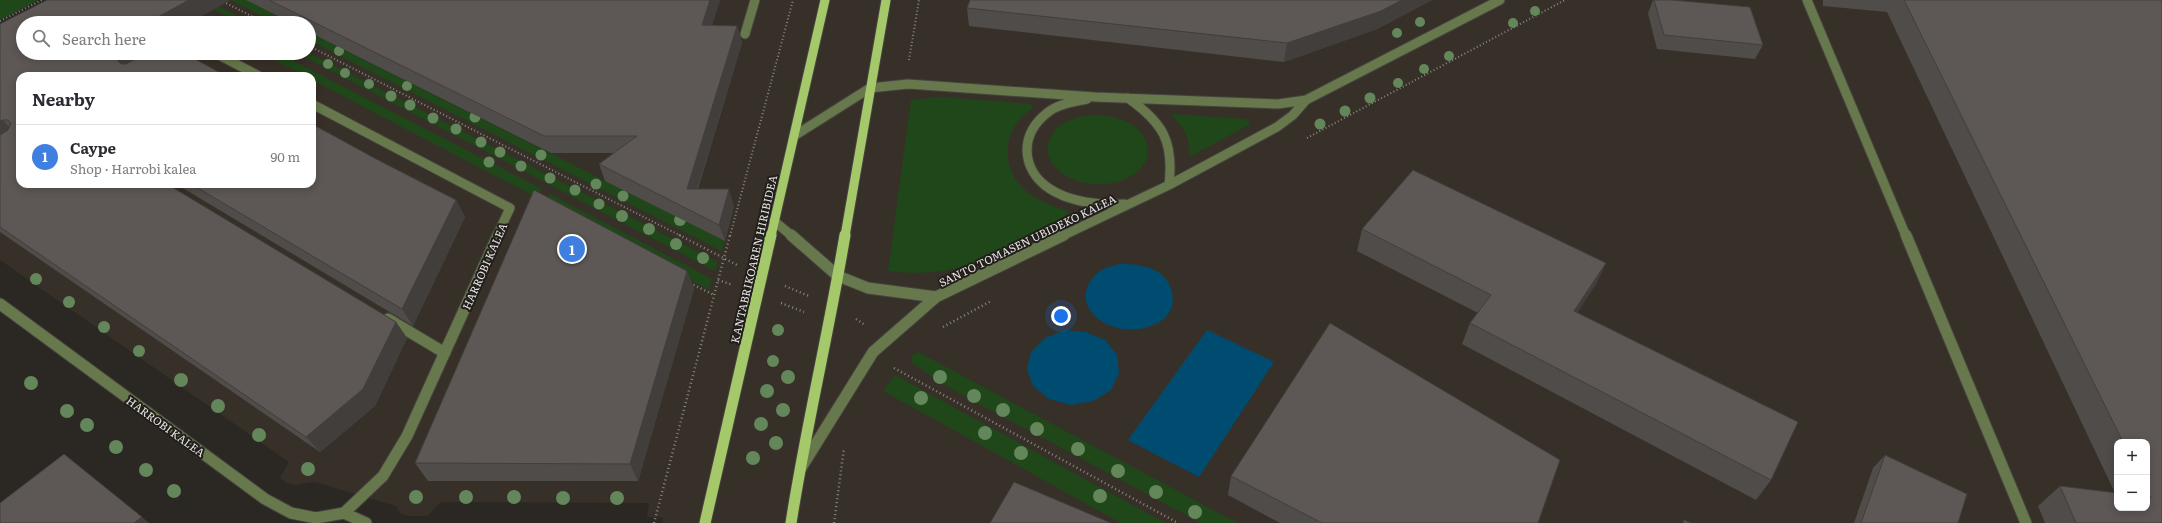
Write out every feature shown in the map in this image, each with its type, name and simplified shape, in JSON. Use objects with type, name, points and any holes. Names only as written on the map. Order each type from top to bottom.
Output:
[{"type":"main road","name":"KANTABRIKOAREN HIRIBIDEA","points":[[705,523],[762,283],[774,221],[825,0]]},
{"type":"main road","points":[[791,523],[799,471],[838,276],[886,0]]},
{"type":"street","points":[[745,34],[755,0]]},
{"type":"street","name":"SANTO TOMASEN UBIDEKO KALEA","points":[[794,136],[870,88],[908,84],[1128,98],[1278,104],[1306,100],[1500,0]]},
{"type":"street","points":[[1807,0],[2026,523]]},
{"type":"street","points":[[228,60],[251,72]]},
{"type":"street","name":"SANTO TOMASEN UBIDEKO KALEA","points":[[1095,96],[1068,104],[1047,114],[1031,131],[1026,146],[1025,157],[1028,166],[1040,182],[1062,196],[1101,205],[1128,204]]},
{"type":"street","name":"SANTO TOMASEN UBIDEKO KALEA","points":[[1128,98],[1148,111],[1170,144],[1172,164],[1169,184]]},
{"type":"street","name":"SANTO TOMASEN UBIDEKO KALEA","points":[[799,471],[873,352],[936,297],[1169,184],[1277,127],[1293,115],[1306,100]]},
{"type":"street","name":"HARROBI KALEA","points":[[0,304],[265,499],[291,513],[316,518],[344,513],[383,476],[407,436],[510,208],[316,106]]},
{"type":"street","name":"SANTO TOMASEN UBIDEKO KALEA","points":[[774,221],[838,276],[868,288],[936,297]]},
{"type":"street","points":[[379,314],[445,353]]},
{"type":"street","points":[[344,513],[366,523]]},
{"type":"path","points":[[0,21],[42,0]]},
{"type":"path","points":[[220,0],[251,16]]},
{"type":"path","points":[[654,523],[714,295],[725,259],[792,0]]},
{"type":"path","points":[[914,64],[909,60],[919,0]]},
{"type":"path","points":[[1304,139],[1565,0]]},
{"type":"path","points":[[686,281],[714,295]]},
{"type":"path","points":[[938,330],[994,299]]},
{"type":"path","points":[[888,372],[898,362]]},
{"type":"path","points":[[834,523],[844,446]]},
{"type":"shaded area","points":[[78,0],[2162,0],[2162,523],[662,523],[663,517],[647,517],[649,503],[441,502],[427,516],[409,516],[401,514],[396,506],[315,482],[294,485],[287,483],[280,478],[289,462],[0,260],[0,40],[16,49],[16,60],[316,60],[316,16],[47,16]]},
{"type":"green space","points":[[0,0],[39,0],[0,20]]},
{"type":"green space","points":[[196,0],[206,0],[237,16],[227,16]]},
{"type":"green space","points":[[231,0],[246,0],[278,16],[262,16]]},
{"type":"green space","points":[[316,36],[725,241],[722,251],[316,44]]},
{"type":"green space","points":[[316,57],[718,262],[715,271],[310,60],[316,60]]},
{"type":"green space","points":[[274,60],[292,60],[315,72],[297,72]]},
{"type":"green space","points":[[316,73],[542,189],[538,198],[316,82]]},
{"type":"green space","points":[[942,97],[1030,104],[1033,108],[1022,117],[1014,127],[1009,139],[1009,163],[1013,175],[1021,186],[1031,195],[1045,203],[1068,211],[1069,215],[1067,219],[1002,252],[961,267],[914,273],[888,271],[911,100]]},
{"type":"green space","points":[[1171,114],[1245,119],[1249,121],[1249,125],[1193,155],[1189,155],[1188,142],[1185,132]]},
{"type":"green space","points":[[1093,115],[1108,116],[1123,120],[1137,128],[1146,141],[1148,148],[1145,163],[1139,170],[1120,181],[1098,184],[1075,180],[1057,169],[1049,157],[1048,151],[1048,145],[1053,133],[1067,121]]},
{"type":"green space","points":[[550,194],[712,279],[709,290],[545,203]]},
{"type":"green space","points":[[918,352],[1238,523],[1201,523],[948,387],[912,363],[911,356]]},
{"type":"green space","points":[[895,375],[1165,523],[1121,523],[883,391]]},
{"type":"water","points":[[1120,264],[1145,266],[1158,272],[1164,277],[1173,296],[1171,310],[1161,321],[1144,328],[1127,329],[1111,326],[1098,319],[1089,309],[1086,297],[1089,284],[1100,271]]},
{"type":"water","points":[[1065,330],[1086,332],[1105,340],[1117,355],[1119,373],[1111,390],[1093,401],[1071,405],[1049,399],[1033,386],[1027,369],[1031,352],[1045,338]]},
{"type":"water","points":[[1207,330],[1274,362],[1199,477],[1128,440]]},
{"type":"building","points":[[47,0],[189,0],[160,16],[16,16],[16,60],[117,60],[121,64],[126,64],[134,60],[197,60],[219,72],[16,72],[16,188],[174,188],[396,322],[363,389],[306,437],[0,227],[0,135],[8,130],[11,123],[8,120],[0,121],[0,24]]},
{"type":"building","points":[[269,0],[710,0],[702,25],[737,26],[687,189],[729,189],[719,225],[599,164],[637,136],[544,136],[316,23],[316,16],[301,16]]},
{"type":"building","points":[[970,0],[1402,0],[1381,11],[1287,43],[967,8]]},
{"type":"building","points":[[1654,0],[1672,0],[1750,7],[1763,45],[1664,35]]},
{"type":"building","points":[[1904,0],[2162,0],[2162,523],[2076,523],[2060,486],[2114,493],[2114,511],[2150,511],[2150,439],[2122,439]]},
{"type":"building","points":[[316,126],[456,200],[402,309],[198,188],[316,188]]},
{"type":"building","points":[[1413,170],[1606,263],[1574,311],[1798,422],[1771,480],[1470,323],[1491,295],[1362,229]]},
{"type":"building","points":[[534,190],[687,271],[630,464],[415,463]]},
{"type":"building","points":[[1330,323],[1560,460],[1538,523],[1322,523],[1231,476]]},
{"type":"building","points":[[64,454],[142,517],[134,523],[0,523],[0,503]]},
{"type":"building","points":[[1885,455],[1967,494],[1958,523],[1861,523]]},
{"type":"building","points":[[1014,482],[1111,523],[990,523]]},
{"type":"building","points":[[1684,520],[1691,523],[1683,523]]},
{"type":"place","name":"Caype","points":[[572,249]]}]
